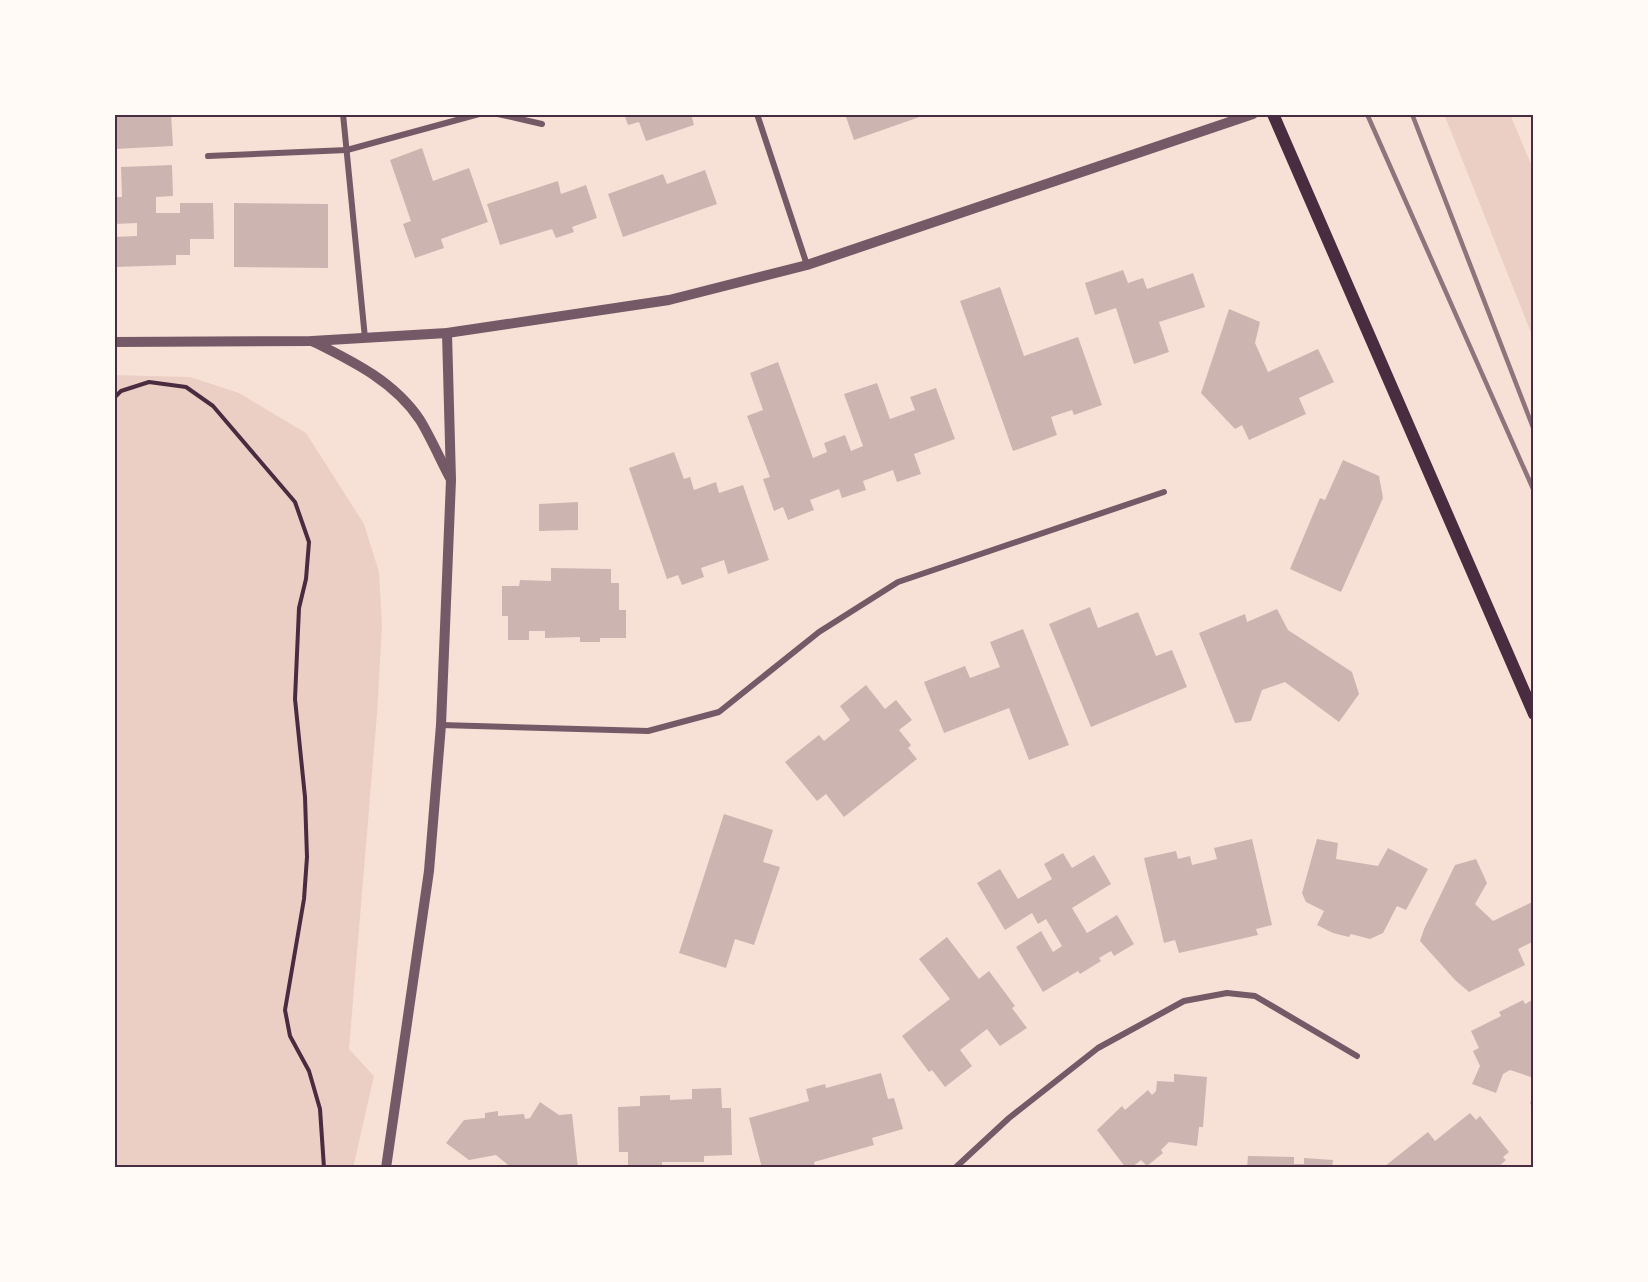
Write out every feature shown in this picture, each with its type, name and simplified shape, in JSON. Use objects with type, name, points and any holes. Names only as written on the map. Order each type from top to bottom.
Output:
[{"type":"main road","points":[[1273,114],[1534,714]]},
{"type":"street","points":[[343,114],[365,338]]},
{"type":"street","points":[[208,156],[347,150],[479,114]]},
{"type":"street","points":[[498,114],[542,124]]},
{"type":"street","points":[[757,114],[807,265]]},
{"type":"street","points":[[114,342],[312,341],[447,333],[669,300],[807,265],[1252,114]]},
{"type":"street","points":[[386,1168],[429,871],[441,725],[451,480],[447,333]]},
{"type":"street","points":[[312,341],[363,367],[394,391],[419,420],[451,480]]},
{"type":"street","points":[[441,725],[648,731],[719,712],[819,632],[898,582],[1164,492]]},
{"type":"street","points":[[955,1168],[1009,1118],[1098,1048],[1184,1001],[1227,993],[1256,996],[1357,1056]]},
{"type":"path","points":[[114,398],[121,392],[149,382],[186,387],[213,406],[295,502],[309,542],[306,579],[300,608],[295,699],[305,797],[307,857],[304,899],[285,1010],[290,1036],[309,1071],[320,1109],[324,1168]]},
{"type":"shaded area","points":[[1444,114],[1510,114],[1534,171],[1534,340]]},
{"type":"shaded area","points":[[114,375],[190,377],[239,393],[306,433],[364,524],[379,572],[382,626],[377,714],[349,1049],[374,1076],[353,1168],[114,1168]]},
{"type":"building","points":[[114,114],[171,114],[173,146],[114,149]]},
{"type":"building","points":[[624,114],[691,114],[694,125],[646,141],[639,122],[628,125]]},
{"type":"building","points":[[845,114],[928,114],[854,140]]},
{"type":"building","points":[[422,148],[433,181],[469,168],[488,222],[441,239],[444,248],[415,258],[403,224],[411,221],[390,160]]},
{"type":"building","points":[[172,165],[173,196],[156,197],[156,213],[180,213],[180,203],[213,203],[214,239],[190,239],[190,255],[176,255],[176,265],[114,267],[114,237],[137,236],[137,223],[114,224],[114,197],[122,197],[121,167]]},
{"type":"building","points":[[705,170],[717,204],[623,237],[608,194],[663,174],[667,184]]},
{"type":"building","points":[[558,181],[561,194],[586,185],[597,218],[572,227],[574,232],[556,238],[552,229],[500,245],[487,204]]},
{"type":"building","points":[[234,203],[328,204],[328,268],[234,267]]},
{"type":"building","points":[[1123,270],[1128,283],[1143,278],[1147,289],[1193,273],[1205,307],[1159,322],[1169,352],[1134,364],[1116,308],[1095,315],[1085,283]]},
{"type":"building","points":[[1000,287],[1024,356],[1078,337],[1102,405],[1074,415],[1072,410],[1051,417],[1057,435],[1013,451],[960,301]]},
{"type":"building","points":[[1229,309],[1260,322],[1255,343],[1268,372],[1318,349],[1334,382],[1299,398],[1306,414],[1249,440],[1242,425],[1235,429],[1201,393]]},
{"type":"building","points":[[778,362],[813,458],[827,452],[824,443],[845,435],[851,451],[863,446],[844,394],[877,383],[890,419],[915,410],[910,397],[936,388],[955,439],[914,454],[921,474],[897,482],[893,470],[863,481],[866,490],[842,498],[839,489],[810,500],[814,510],[788,520],[783,507],[774,511],[763,479],[770,477],[747,416],[763,410],[750,373]]},
{"type":"building","points":[[674,452],[684,479],[690,477],[694,490],[716,482],[719,493],[743,485],[769,560],[728,574],[724,560],[701,568],[704,577],[682,585],[678,575],[667,579],[629,468]]},
{"type":"building","points":[[1343,460],[1379,476],[1383,498],[1341,592],[1290,569],[1320,498],[1325,500]]},
{"type":"building","points":[[578,502],[578,530],[539,531],[539,504]]},
{"type":"building","points":[[551,568],[611,569],[611,583],[619,583],[619,610],[626,610],[626,638],[600,638],[600,642],[580,642],[580,637],[545,638],[545,631],[529,631],[529,640],[508,640],[508,616],[502,616],[502,586],[519,586],[520,580],[551,581]]},
{"type":"building","points":[[1090,607],[1098,628],[1138,612],[1156,656],[1172,650],[1187,687],[1091,727],[1049,624]]},
{"type":"building","points":[[1277,609],[1288,630],[1352,672],[1359,694],[1339,722],[1285,682],[1262,690],[1251,721],[1235,723],[1199,633],[1245,614],[1247,622]]},
{"type":"building","points":[[1023,629],[1069,745],[1029,760],[1009,708],[944,733],[924,682],[965,666],[970,678],[1000,667],[990,642]]},
{"type":"building","points":[[866,685],[885,709],[896,700],[912,720],[899,730],[911,745],[908,748],[917,759],[844,817],[826,794],[817,801],[785,762],[819,735],[824,741],[850,720],[840,706]]},
{"type":"building","points":[[724,814],[773,830],[763,862],[780,867],[754,945],[735,939],[726,968],[679,953]]},
{"type":"building","points":[[1252,839],[1272,925],[1256,929],[1258,935],[1179,953],[1175,940],[1164,943],[1144,858],[1176,851],[1178,859],[1190,856],[1192,865],[1217,859],[1214,848]]},
{"type":"building","points":[[1317,839],[1338,843],[1336,859],[1378,866],[1388,848],[1428,869],[1406,910],[1397,906],[1383,933],[1370,939],[1351,934],[1349,937],[1333,933],[1317,925],[1324,911],[1306,902],[1302,893]]},
{"type":"building","points":[[1063,853],[1072,868],[1094,855],[1111,884],[1072,908],[1087,933],[1117,915],[1134,944],[1114,956],[1111,951],[1099,958],[1101,961],[1080,974],[1078,971],[1043,992],[1016,947],[1041,931],[1053,952],[1062,946],[1046,919],[1038,924],[1032,913],[1005,930],[977,883],[1000,869],[1018,899],[1052,879],[1044,864]]},
{"type":"building","points":[[1476,859],[1487,883],[1475,904],[1493,921],[1534,901],[1534,941],[1518,949],[1525,965],[1469,992],[1420,941],[1455,865]]},
{"type":"building","points":[[947,937],[979,979],[989,971],[1015,1006],[1012,1008],[1027,1028],[1000,1046],[987,1029],[960,1050],[972,1066],[945,1087],[932,1070],[929,1072],[902,1036],[950,999],[919,959]]},
{"type":"building","points":[[1534,999],[1534,1078],[1510,1070],[1503,1074],[1496,1093],[1472,1084],[1480,1066],[1473,1051],[1479,1048],[1471,1031],[1501,1016],[1499,1012],[1523,1000],[1525,1004]]},
{"type":"building","points":[[881,1073],[888,1099],[894,1098],[903,1129],[872,1138],[874,1145],[814,1162],[815,1167],[762,1168],[749,1118],[809,1101],[806,1089],[825,1084],[826,1088]]},
{"type":"building","points":[[1174,1074],[1207,1077],[1203,1127],[1199,1127],[1197,1146],[1169,1142],[1161,1150],[1163,1153],[1147,1166],[1141,1160],[1131,1168],[1126,1168],[1097,1130],[1122,1106],[1125,1110],[1148,1090],[1152,1095],[1156,1091],[1157,1081],[1174,1082]]},
{"type":"building","points":[[721,1088],[722,1108],[731,1108],[732,1155],[704,1156],[704,1162],[662,1162],[662,1168],[628,1168],[628,1152],[619,1152],[618,1107],[640,1106],[640,1096],[670,1095],[670,1100],[692,1099],[692,1089]]},
{"type":"building","points":[[1534,1095],[1534,1111],[1530,1103]]},
{"type":"building","points":[[540,1102],[559,1115],[572,1114],[578,1168],[512,1168],[496,1155],[469,1160],[446,1143],[464,1120],[485,1118],[485,1113],[498,1111],[498,1116],[524,1114],[525,1119],[530,1118]]},
{"type":"building","points":[[1470,1113],[1476,1120],[1480,1116],[1509,1152],[1503,1157],[1506,1160],[1497,1168],[1386,1168],[1385,1166],[1428,1132],[1435,1141]]},
{"type":"building","points":[[1248,1156],[1294,1157],[1294,1164],[1304,1164],[1304,1158],[1333,1160],[1332,1168],[1247,1168]]},
{"type":"railway","points":[[1367,114],[1534,491]]},
{"type":"railway","points":[[1412,114],[1534,430]]}]
